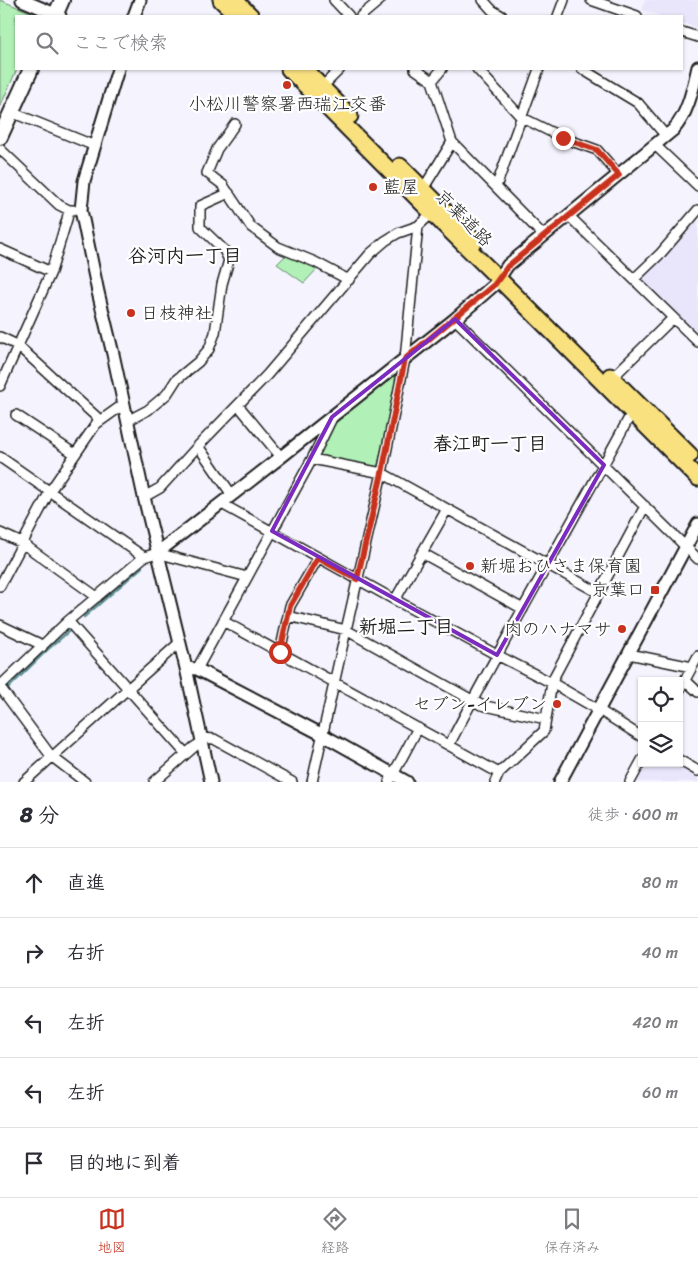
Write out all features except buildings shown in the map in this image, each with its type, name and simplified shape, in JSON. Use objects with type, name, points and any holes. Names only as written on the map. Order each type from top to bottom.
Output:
[{"type":"highway","points":[[221,0],[239,5],[250,15]]},
{"type":"highway","name":"京葉道路","points":[[290,70],[432,213],[502,275],[612,378],[698,463]]},
{"type":"highway","name":"京葉道路","points":[[305,70],[423,189],[632,412],[698,478]]},
{"type":"main road","points":[[57,15],[62,0]]},
{"type":"main road","points":[[0,136],[31,70]]},
{"type":"street","points":[[22,0],[55,15]]},
{"type":"street","points":[[134,15],[140,0]]},
{"type":"street","points":[[334,0],[348,15]]},
{"type":"street","points":[[362,15],[380,0]]},
{"type":"street","points":[[483,0],[489,13]]},
{"type":"street","points":[[558,15],[564,0]]},
{"type":"street","points":[[591,0],[634,15]]},
{"type":"street","points":[[683,32],[698,38]]},
{"type":"street","points":[[85,782],[51,756],[0,687],[68,621],[144,557],[157,553],[222,504],[455,319],[495,284],[508,266],[673,130],[682,118],[698,67]]},
{"type":"street","points":[[0,386],[51,272],[67,219],[75,210],[118,70]]},
{"type":"street","points":[[322,87],[339,70]]},
{"type":"street","points":[[416,70],[432,81],[452,142],[544,236]]},
{"type":"street","points":[[432,81],[441,70]]},
{"type":"street","points":[[478,70],[521,117],[563,138],[597,150],[619,175]]},
{"type":"street","points":[[496,187],[538,70]]},
{"type":"street","points":[[584,70],[638,104],[666,136]]},
{"type":"street","points":[[11,112],[95,146]]},
{"type":"street","points":[[235,124],[217,149],[207,173],[229,193],[251,227],[278,247],[315,262],[349,280]]},
{"type":"street","points":[[423,189],[452,142]]},
{"type":"street","points":[[655,145],[698,186]]},
{"type":"street","points":[[0,149],[59,205],[75,210]]},
{"type":"street","points":[[127,421],[154,405],[166,394],[176,380],[198,362],[209,349],[215,333],[222,284],[229,260],[224,250],[200,227],[200,206],[229,193]]},
{"type":"street","points":[[75,210],[114,354],[144,497],[179,643],[192,669],[201,740],[211,782]]},
{"type":"street","points":[[634,279],[661,253],[698,210]]},
{"type":"street","points":[[144,497],[160,488],[267,375],[370,254],[398,233],[418,226],[432,213]]},
{"type":"street","points":[[569,216],[698,342]]},
{"type":"street","points":[[312,782],[382,473],[405,359],[418,226]]},
{"type":"street","points":[[0,249],[51,272]]},
{"type":"street","points":[[612,378],[673,318]]},
{"type":"street","points":[[455,319],[698,559]]},
{"type":"street","points":[[0,337],[17,346],[100,420]]},
{"type":"street","points":[[0,586],[50,491],[75,454],[96,424],[124,404]]},
{"type":"street","points":[[238,405],[281,457]]},
{"type":"street","points":[[449,745],[632,412]]},
{"type":"street","points":[[16,415],[75,454]]},
{"type":"street","points":[[192,669],[223,621],[312,459],[332,417]]},
{"type":"street","points":[[198,446],[232,496]]},
{"type":"street","points":[[0,457],[144,557]]},
{"type":"street","points":[[312,459],[382,473],[599,593]]},
{"type":"street","points":[[222,504],[395,600],[552,683],[638,734]]},
{"type":"street","points":[[495,782],[499,773],[544,731],[555,675],[645,506]]},
{"type":"street","points":[[395,600],[447,509]]},
{"type":"street","points":[[560,782],[698,524]]},
{"type":"street","points":[[0,533],[22,543],[97,597]]},
{"type":"street","points":[[157,553],[247,577]]},
{"type":"street","points":[[422,553],[523,609]]},
{"type":"street","points":[[280,652],[290,606],[318,558]]},
{"type":"street","points":[[288,616],[346,630],[481,704],[546,719]]},
{"type":"street","points":[[68,621],[186,754]]},
{"type":"street","points":[[223,621],[499,773]]},
{"type":"street","points":[[0,626],[38,643],[42,647]]},
{"type":"street","points":[[24,782],[179,643]]},
{"type":"street","points":[[629,654],[692,667]]},
{"type":"street","points":[[683,684],[698,656]]},
{"type":"street","points":[[192,669],[323,735],[391,778],[407,782]]},
{"type":"street","points":[[685,680],[698,692]]},
{"type":"street","points":[[391,778],[418,728]]},
{"type":"street","points":[[154,782],[201,740],[214,739],[292,782]]},
{"type":"street","points":[[683,762],[698,771]]},
{"type":"street","points":[[630,782],[638,767]]},
{"type":"highlighted area","points":[[455,319],[604,465],[497,655],[272,531],[332,417]]},
{"type":"shaded area","points":[[645,0],[698,0],[698,28],[683,23],[683,15],[658,15],[642,10]]},
{"type":"shaded area","points":[[698,215],[698,335],[643,283],[643,277]]},
{"type":"shaded area","points":[[642,767],[683,767],[698,776],[698,782],[634,782]]},
{"type":"green space","points":[[0,0],[37,15],[15,15],[15,70],[17,70],[0,107]]},
{"type":"green space","points":[[287,254],[318,268],[304,283],[277,264]]},
{"type":"green space","points":[[396,371],[400,374],[377,469],[318,457],[334,420]]},
{"type":"waterway","points":[[84,617],[142,567]]},
{"type":"waterway","points":[[0,696],[69,631]]},
{"type":"place","name":"小松川警察署西瑞江交番","points":[[287,85]]},
{"type":"place","name":"藍屋","points":[[373,187]]},
{"type":"place","name":"日枝神社","points":[[131,313]]},
{"type":"place","name":"新堀おひさま保育園","points":[[470,566]]},
{"type":"place","name":"京葉口","points":[[655,590]]},
{"type":"place","name":"肉のハナマサ","points":[[622,629]]},
{"type":"place","name":"セブン-イレブン","points":[[557,704]]},
{"type":"district","name":"谷河内一丁目","points":[[185,255]]},
{"type":"district","name":"春江町一丁目","points":[[490,443]]},
{"type":"district","name":"新堀二丁目","points":[[406,626]]},
{"type":"route","points":[[280,652],[290,606],[318,558],[357,579],[382,473],[405,359],[495,284],[508,266],[619,175],[597,150],[563,138]]}]
